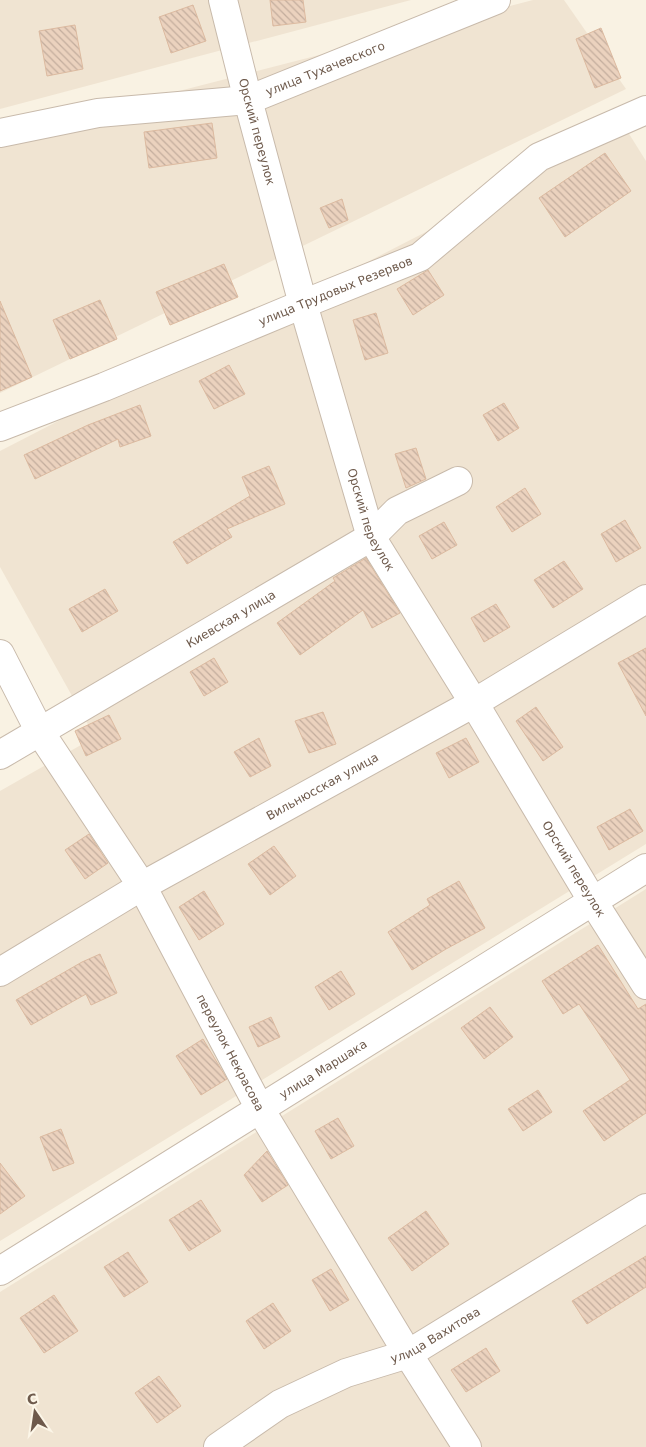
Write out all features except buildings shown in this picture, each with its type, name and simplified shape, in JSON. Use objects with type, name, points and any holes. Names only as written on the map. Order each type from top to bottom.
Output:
[{"type":"street","name":"Орский переулок","points":[[223,0],[303,304],[371,537],[474,703],[592,900],[646,985]]},
{"type":"street","name":"улица Тухачевского","points":[[0,133],[98,113],[248,100],[496,0]]},
{"type":"street","name":"улица Трудовых Резервов","points":[[0,428],[420,258],[539,157],[646,110]]},
{"type":"street","name":"Киевская улица","points":[[0,755],[371,537],[397,511],[458,481]]},
{"type":"street","name":"Вильнюсская улица","points":[[0,972],[142,886],[474,703],[646,599]]},
{"type":"street","name":"переулок Некрасова","points":[[0,654],[40,732],[142,886],[260,1109],[408,1354],[467,1447]]},
{"type":"street","name":"улица Маршака","points":[[0,1271],[646,868]]},
{"type":"street","name":"улица Вахитова","points":[[218,1447],[280,1404],[346,1373],[408,1354],[646,1208]]},
{"type":"shaded area","points":[[0,0],[411,0],[0,109]]},
{"type":"shaded area","points":[[533,0],[564,0],[626,89],[0,393],[0,137]]},
{"type":"shaded area","points":[[626,129],[646,161],[646,844],[0,1241],[0,791],[95,737],[0,567],[0,451]]},
{"type":"shaded area","points":[[646,889],[646,1447],[0,1447],[0,1292]]}]
